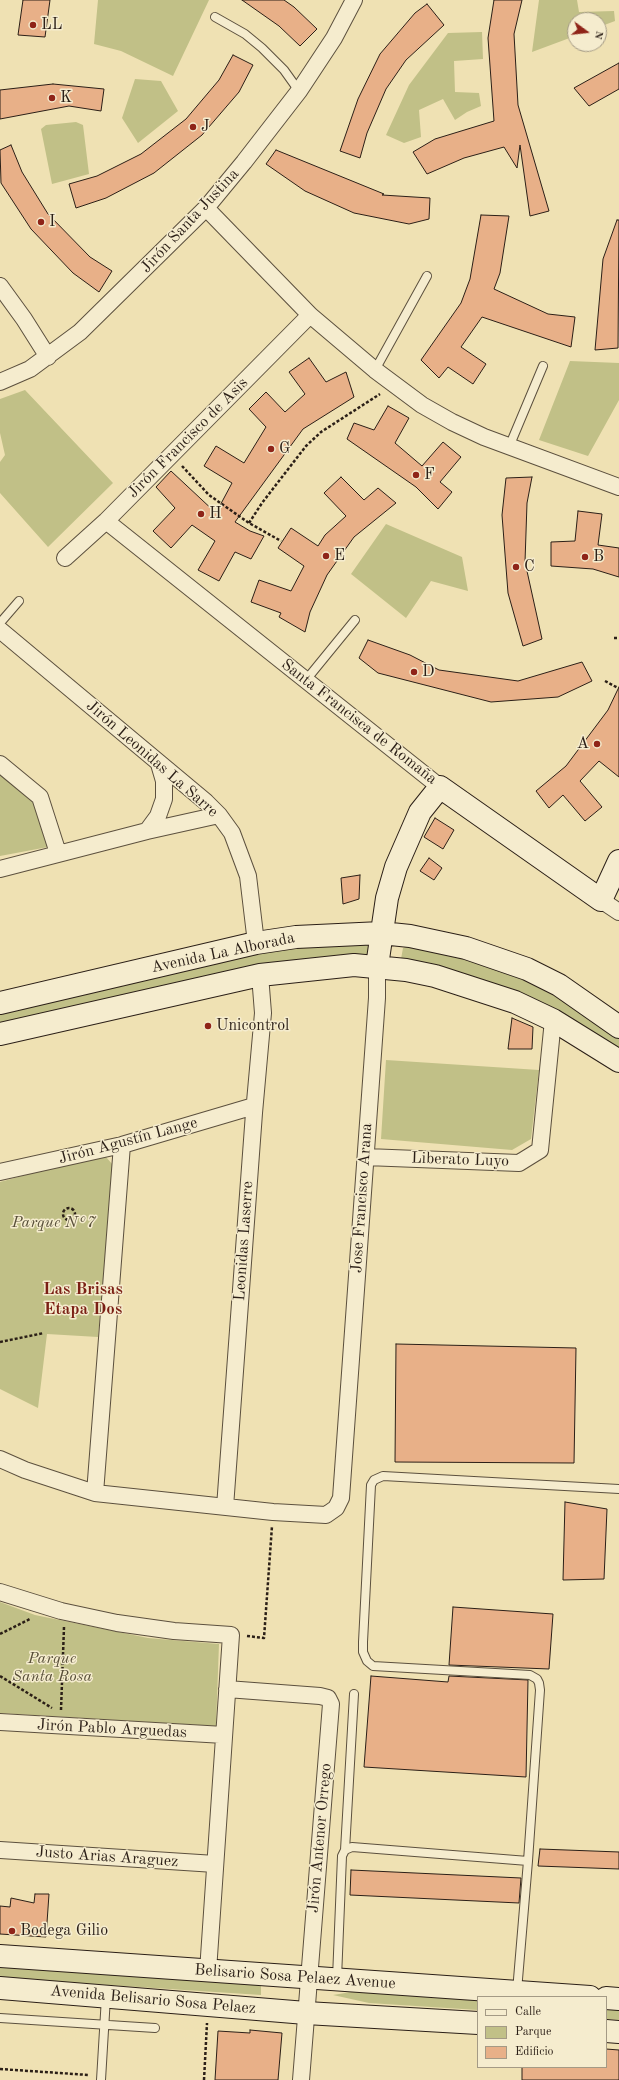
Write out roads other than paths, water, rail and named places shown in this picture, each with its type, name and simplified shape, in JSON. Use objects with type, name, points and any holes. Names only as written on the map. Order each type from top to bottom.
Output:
[{"type":"main road","name":"Santa Francisca de Romaña","points":[[440,787],[601,900]]},
{"type":"main road","name":"Jose Francisco Arana","points":[[377,966],[387,898],[396,867],[420,812],[440,787]]},
{"type":"main road","points":[[601,900],[619,861]]},
{"type":"main road","name":"Avenida La Alborada","points":[[0,1003],[256,943],[332,934],[381,933],[410,936],[466,948],[527,969],[559,985],[619,1027]]},
{"type":"main road","name":"Avenida La Alborada","points":[[0,1034],[260,974],[331,966],[377,966],[435,976],[515,1002],[553,1020],[619,1061]]},
{"type":"main road","name":"Belisario Sosa Pelaez Avenue","points":[[0,1956],[575,1996]]},
{"type":"main road","name":"Avenida Belisario Sosa Pelaez","points":[[0,1988],[306,2013]]},
{"type":"main road","points":[[607,1998],[619,1999]]},
{"type":"main road","points":[[306,2013],[477,2023]]},
{"type":"main road","points":[[607,2031],[619,2032]]},
{"type":"street","name":"Jirón Santa Justina","points":[[0,382],[30,369],[80,332],[206,208],[244,162],[299,90],[334,38],[354,0]]},
{"type":"street","points":[[206,208],[310,315],[393,384],[422,405],[452,422],[509,446],[619,486]]},
{"type":"street","points":[[0,286],[24,319],[48,357]]},
{"type":"street","name":"Jirón Francisco de Asis","points":[[65,558],[106,521],[310,315]]},
{"type":"street","name":"Santa Francisca de Romaña","points":[[106,521],[440,787]]},
{"type":"street","name":"Jirón Leonidas La Sarre","points":[[0,630],[206,802],[219,815],[232,833],[248,876],[256,943]]},
{"type":"street","points":[[0,764],[40,797],[58,853]]},
{"type":"street","points":[[147,831],[158,816],[164,799],[164,781],[159,764]]},
{"type":"street","points":[[0,869],[147,831],[219,815]]},
{"type":"street","name":"Santa Francisca de Romaña","points":[[601,900],[619,912]]},
{"type":"street","name":"Jose Francisco Arana","points":[[0,1459],[25,1470],[95,1493],[273,1512],[326,1515],[336,1508],[340,1498],[366,1157],[377,998],[377,966]]},
{"type":"street","name":"Leonidas Laserre","points":[[225,1507],[254,1106],[263,1013],[260,974]]},
{"type":"street","name":"Liberato Luyo","points":[[366,1157],[518,1163],[540,1150],[553,1020]]},
{"type":"street","name":"Jirón Agustín Lange","points":[[0,1172],[122,1145],[254,1106]]},
{"type":"street","points":[[95,1493],[122,1145]]},
{"type":"street","points":[[0,1592],[61,1611],[117,1623],[174,1631],[230,1635],[228,1689],[208,1971]]},
{"type":"street","name":"Jirón Antenor Orrego","points":[[228,1689],[320,1696],[328,1698],[331,1704],[301,2080]]},
{"type":"street","name":"Jirón Pablo Arguedas","points":[[0,1722],[224,1736]]},
{"type":"street","name":"Justo Arias Araguez","points":[[0,1850],[215,1864]]},
{"type":"lane","points":[[215,17],[245,34],[262,48],[284,70],[299,90]]},
{"type":"lane","points":[[376,370],[427,276]]},
{"type":"lane","points":[[509,446],[543,366]]},
{"type":"lane","points":[[0,623],[19,602]]},
{"type":"lane","points":[[306,680],[356,620]]},
{"type":"lane","points":[[517,1992],[528,1861],[540,1690],[539,1683],[537,1679],[530,1675],[374,1666],[367,1660],[363,1652],[363,1642],[371,1485],[374,1480],[383,1476],[619,1489]]},
{"type":"lane","points":[[346,1850],[354,1694]]},
{"type":"lane","points":[[336,1980],[342,1856],[346,1850],[352,1847],[528,1861]]},
{"type":"lane","points":[[101,2080],[107,1996]]},
{"type":"lane","points":[[0,2018],[155,2028]]},
{"type":"place","name":"LL","points":[[33,25]]},
{"type":"place","name":"K","points":[[52,98]]},
{"type":"place","name":"J","points":[[193,127]]},
{"type":"place","name":"I","points":[[41,222]]},
{"type":"place","name":"G","points":[[271,449]]},
{"type":"place","name":"F","points":[[416,475]]},
{"type":"place","name":"H","points":[[201,514]]},
{"type":"place","name":"E","points":[[326,556]]},
{"type":"place","name":"B","points":[[585,557]]},
{"type":"place","name":"C","points":[[516,567]]},
{"type":"place","name":"D","points":[[414,672]]},
{"type":"place","name":"A","points":[[597,744]]},
{"type":"place","name":"Unicontrol","points":[[208,1026]]},
{"type":"place","name":"Bodega Gilio","points":[[12,1931]]},
{"type":"district","name":"Las Brisas Etapa Dos","points":[[83,1300]]},
{"type":"park label","name":"Parque N°7","points":[[54,1223]]},
{"type":"park label","name":"Parque Santa Rosa","points":[[52,1668]]}]
